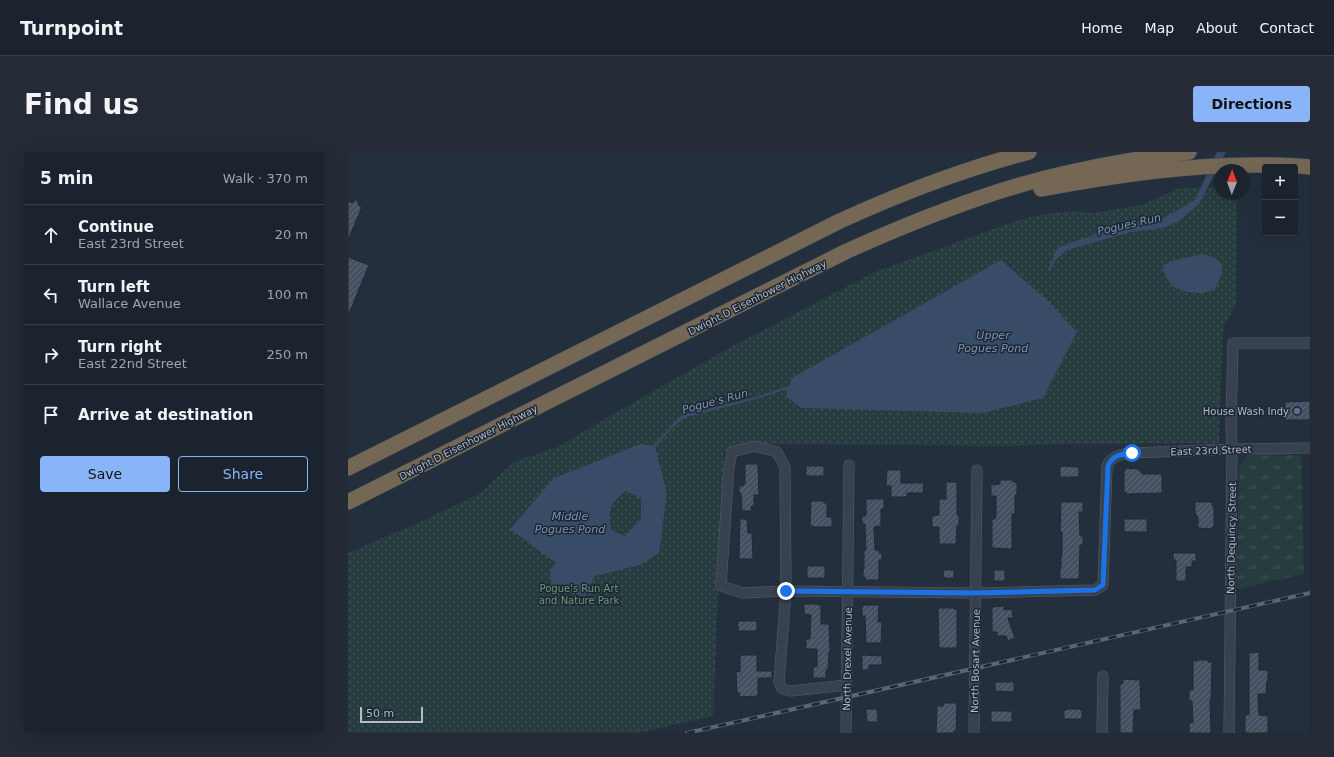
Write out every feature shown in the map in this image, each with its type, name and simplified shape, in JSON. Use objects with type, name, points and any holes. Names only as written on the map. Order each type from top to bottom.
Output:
[{"type":"highway","points":[[348,468],[840,221],[889,199],[944,178],[1029,152]]},
{"type":"highway","name":"Dwight D Eisenhower Highway","points":[[348,502],[847,251],[884,234],[997,192],[1059,175],[1133,160],[1189,152]]},
{"type":"highway","points":[[948,209],[1039,190],[1143,172],[1245,165],[1310,167]]},
{"type":"street","name":"North Dequincy Street","points":[[1230,733],[1231,424],[1233,343],[1310,343]]},
{"type":"street","points":[[847,685],[791,691],[782,689],[779,682],[786,591],[785,467],[777,452],[755,446],[732,452],[728,467],[721,586],[743,593],[786,591],[848,591],[976,593]]},
{"type":"street","name":"East 23rd Street","points":[[976,593],[1095,590],[1103,585],[1107,472],[1109,462],[1121,454],[1232,449],[1310,448]]},
{"type":"street","name":"North Drexel Avenue","points":[[846,733],[849,465]]},
{"type":"street","name":"North Bosart Avenue","points":[[974,733],[977,470]]},
{"type":"street","points":[[1102,733],[1103,676]]},
{"type":"green space","name":"Pogue's Run Art and Nature Park","points":[[1214,187],[1214,200],[1237,200],[1236,304],[1223,327],[1219,443],[1008,446],[761,444],[728,449],[724,453],[713,716],[637,733],[348,733],[348,553],[425,520],[479,494],[514,462],[558,447],[735,345],[875,272],[1019,220],[1039,215],[1073,211],[1093,213],[1142,205],[1180,188]]},
{"type":"green space","points":[[1249,453],[1301,455],[1304,574],[1237,589],[1239,466]]},
{"type":"water","points":[[1217,152],[1226,152],[1220,164],[1214,164],[1214,175],[1199,204],[1179,221],[1163,228],[1131,232],[1067,250],[1057,259],[1053,255],[1059,247],[1097,234],[1133,224],[1160,220],[1195,200]]},
{"type":"water","points":[[1203,254],[1215,258],[1221,263],[1222,270],[1214,290],[1202,293],[1187,292],[1173,287],[1165,276],[1163,265],[1175,260]]},
{"type":"water","name":"Upper Pogues Pond","points":[[1001,260],[1047,300],[1077,332],[1043,398],[983,413],[801,408],[786,396],[788,389],[687,417],[674,426],[655,447],[667,493],[659,553],[640,565],[595,576],[585,597],[551,586],[550,570],[556,563],[510,529],[554,478],[641,444],[653,446],[680,417],[686,414],[756,397],[789,386],[792,378]],"holes":[[[625,491],[641,498],[641,519],[625,536],[611,530],[610,512],[616,500]]]},
{"type":"building","points":[[357,199],[359,206],[362,207],[348,240],[348,201],[352,203]]},
{"type":"building","points":[[348,257],[369,265],[348,316]]},
{"type":"building","name":"House Wash Indy","points":[[1310,401],[1310,420],[1285,420],[1285,402]]},
{"type":"building","points":[[745,464],[758,464],[759,495],[754,495],[754,506],[751,506],[752,511],[742,511],[741,493],[739,493],[739,486],[743,486],[743,484],[745,484]]},
{"type":"building","points":[[806,466],[824,466],[824,476],[806,476]]},
{"type":"building","points":[[1060,466],[1079,467],[1079,477],[1060,477]]},
{"type":"building","points":[[1125,468],[1139,469],[1139,471],[1142,471],[1142,474],[1162,474],[1162,493],[1126,494],[1126,492],[1124,492]]},
{"type":"building","points":[[887,470],[901,470],[901,483],[924,483],[923,493],[907,493],[907,497],[891,497],[891,486],[886,486]]},
{"type":"building","points":[[1000,480],[1013,480],[1013,482],[1017,482],[1015,514],[1012,514],[1012,549],[992,548],[992,519],[995,519],[996,516],[996,496],[991,496],[991,485],[1000,484]]},
{"type":"building","points":[[946,482],[957,482],[957,515],[959,515],[959,526],[957,526],[956,544],[939,544],[939,527],[932,527],[932,516],[939,515],[939,499],[946,499]]},
{"type":"building","points":[[866,499],[884,499],[884,509],[881,509],[881,526],[874,527],[875,550],[879,550],[879,553],[882,553],[882,560],[879,560],[879,580],[865,580],[865,577],[863,577],[864,550],[866,550],[865,524],[862,524],[862,516],[866,516]]},
{"type":"building","points":[[811,501],[824,501],[824,503],[827,503],[827,517],[832,517],[832,527],[810,526]]},
{"type":"building","points":[[1061,502],[1083,502],[1083,512],[1079,512],[1080,536],[1083,536],[1083,545],[1080,545],[1079,579],[1060,579],[1062,555],[1062,532],[1060,532]]},
{"type":"building","points":[[1195,502],[1213,502],[1214,527],[1212,527],[1212,529],[1198,528],[1198,517],[1195,514]]},
{"type":"building","points":[[740,519],[747,519],[748,533],[752,533],[753,559],[739,559]]},
{"type":"building","points":[[1124,519],[1147,519],[1147,532],[1124,532]]},
{"type":"building","points":[[1173,553],[1196,553],[1196,561],[1192,561],[1192,567],[1186,567],[1186,581],[1176,581],[1176,560],[1173,560]]},
{"type":"building","points":[[807,566],[825,566],[825,578],[807,578]]},
{"type":"building","points":[[943,570],[954,570],[954,578],[944,578]]},
{"type":"building","points":[[994,570],[1005,570],[1005,581],[994,581]]},
{"type":"building","points":[[804,604],[821,605],[821,624],[829,624],[830,652],[828,670],[826,670],[826,678],[813,678],[813,667],[817,667],[817,649],[806,649],[806,639],[810,639],[811,615],[804,614]]},
{"type":"building","points":[[879,605],[878,622],[882,622],[881,643],[866,643],[865,616],[862,616],[862,606]]},
{"type":"building","points":[[1004,606],[1004,610],[1012,609],[1013,618],[1008,618],[1015,638],[1008,641],[1006,636],[997,636],[997,632],[992,632],[992,607]]},
{"type":"building","points":[[938,608],[957,609],[957,648],[939,648]]},
{"type":"building","points":[[738,621],[757,621],[757,631],[738,631]]},
{"type":"building","points":[[1259,652],[1259,670],[1268,670],[1268,680],[1266,694],[1258,694],[1259,715],[1268,716],[1268,733],[1245,733],[1245,715],[1249,715],[1249,653]]},
{"type":"building","points":[[740,655],[757,655],[757,671],[772,671],[772,678],[758,678],[758,696],[739,697],[740,693],[737,693],[736,671],[740,672]]},
{"type":"building","points":[[862,655],[882,656],[882,665],[869,665],[869,670],[862,670]]},
{"type":"building","points":[[1208,660],[1208,662],[1212,662],[1210,700],[1211,733],[1189,733],[1189,723],[1193,723],[1192,701],[1189,701],[1189,690],[1193,690],[1193,661]]},
{"type":"building","points":[[1123,679],[1140,680],[1141,710],[1134,710],[1133,733],[1120,733],[1120,684],[1123,684]]},
{"type":"building","points":[[995,682],[1014,682],[1014,692],[995,691]]},
{"type":"building","points":[[944,703],[957,703],[956,731],[954,731],[954,733],[936,733],[937,706],[943,706]]},
{"type":"building","points":[[866,709],[877,709],[878,722],[867,722]]},
{"type":"building","points":[[1064,710],[1082,710],[1082,719],[1064,719]]},
{"type":"building","points":[[991,711],[1012,711],[1012,722],[991,722]]},
{"type":"waterway","name":"Pogues Run","points":[[1049,270],[1056,256]]},
{"type":"railway","points":[[687,733],[1310,593]]},
{"type":"place","name":"House Wash Indy","points":[[1297,411]]},
{"type":"route","points":[[786,591],[976,593],[1095,590],[1103,585],[1107,478],[1109,462],[1117,455],[1132,453]]},
{"type":"water label","name":"Pogue's Run","points":[[715,401]]},
{"type":"water label","name":"Middle Pogues Pond","points":[[570,522]]}]
